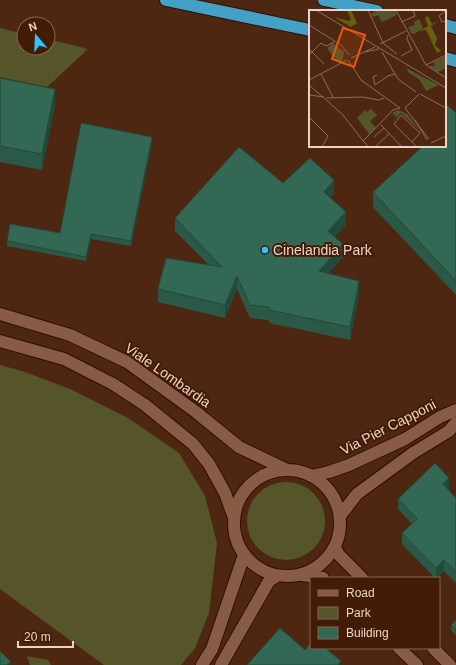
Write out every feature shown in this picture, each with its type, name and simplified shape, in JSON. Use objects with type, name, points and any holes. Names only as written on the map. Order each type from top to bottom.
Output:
[{"type":"highway","points":[[166,0],[309,30]]},
{"type":"highway","points":[[324,0],[372,10]]},
{"type":"highway","points":[[446,25],[456,28]]},
{"type":"highway","points":[[446,58],[456,61]]},
{"type":"main road","name":"Viale Lombardia","points":[[0,314],[70,335],[127,362],[196,412],[239,447],[287,470]]},
{"type":"main road","points":[[0,341],[64,359],[113,384],[145,405],[193,444],[209,464],[225,493],[234,518],[235,537],[244,555],[258,569],[277,576],[290,577],[302,575],[315,569],[326,560],[335,548],[340,532],[340,516],[336,501],[328,488],[320,481],[299,471],[287,470],[268,473],[251,484],[240,499],[234,518]]},
{"type":"main road","name":"Via Pier Capponi","points":[[311,476],[349,465],[405,439],[440,417],[456,410]]},
{"type":"main road","points":[[340,516],[356,494],[413,453],[450,431],[456,423]]},
{"type":"main road","points":[[335,548],[361,577]]},
{"type":"main road","points":[[202,665],[212,649],[244,555]]},
{"type":"main road","points":[[302,575],[316,577]]},
{"type":"main road","points":[[221,665],[268,581],[277,576]]},
{"type":"main road","points":[[400,649],[417,665]]},
{"type":"main road","points":[[433,649],[450,665]]},
{"type":"green space","points":[[0,28],[16,32],[16,56],[56,56],[56,41],[88,49],[47,87],[0,77]]},
{"type":"green space","points":[[0,365],[22,371],[70,389],[128,418],[179,453],[205,496],[217,543],[209,613],[195,648],[181,665],[104,665],[0,589]]},
{"type":"green space","points":[[286,482],[301,485],[313,494],[322,506],[325,521],[322,536],[313,548],[301,557],[286,560],[271,557],[259,548],[250,536],[247,521],[250,506],[259,494],[271,485]]},
{"type":"green space","points":[[27,656],[48,660],[51,665],[30,665]]},
{"type":"building","points":[[0,78],[55,89],[42,154],[0,146]]},
{"type":"building","points":[[446,104],[456,113],[456,281],[373,192],[422,147],[446,147]]},
{"type":"building","points":[[81,123],[152,137],[131,241],[91,234],[86,257],[7,241],[10,224],[60,233]]},
{"type":"building","name":"Cinelandia Park","points":[[239,147],[283,183],[310,158],[334,180],[324,192],[346,212],[328,231],[343,244],[319,271],[359,281],[350,327],[269,310],[269,307],[250,305],[237,276],[225,305],[158,289],[166,258],[222,267],[175,218]]},
{"type":"building","points":[[435,463],[449,478],[443,484],[456,498],[456,572],[444,560],[436,568],[402,533],[417,519],[398,499]]},
{"type":"building","points":[[456,620],[456,630],[451,625]]},
{"type":"building","points":[[280,628],[305,650],[310,644],[310,649],[326,649],[341,661],[338,665],[247,665]]},
{"type":"building","points":[[0,651],[11,662],[7,665],[0,665]]},
{"type":"place","name":"Cinelandia Park","points":[[265,250]]}]
